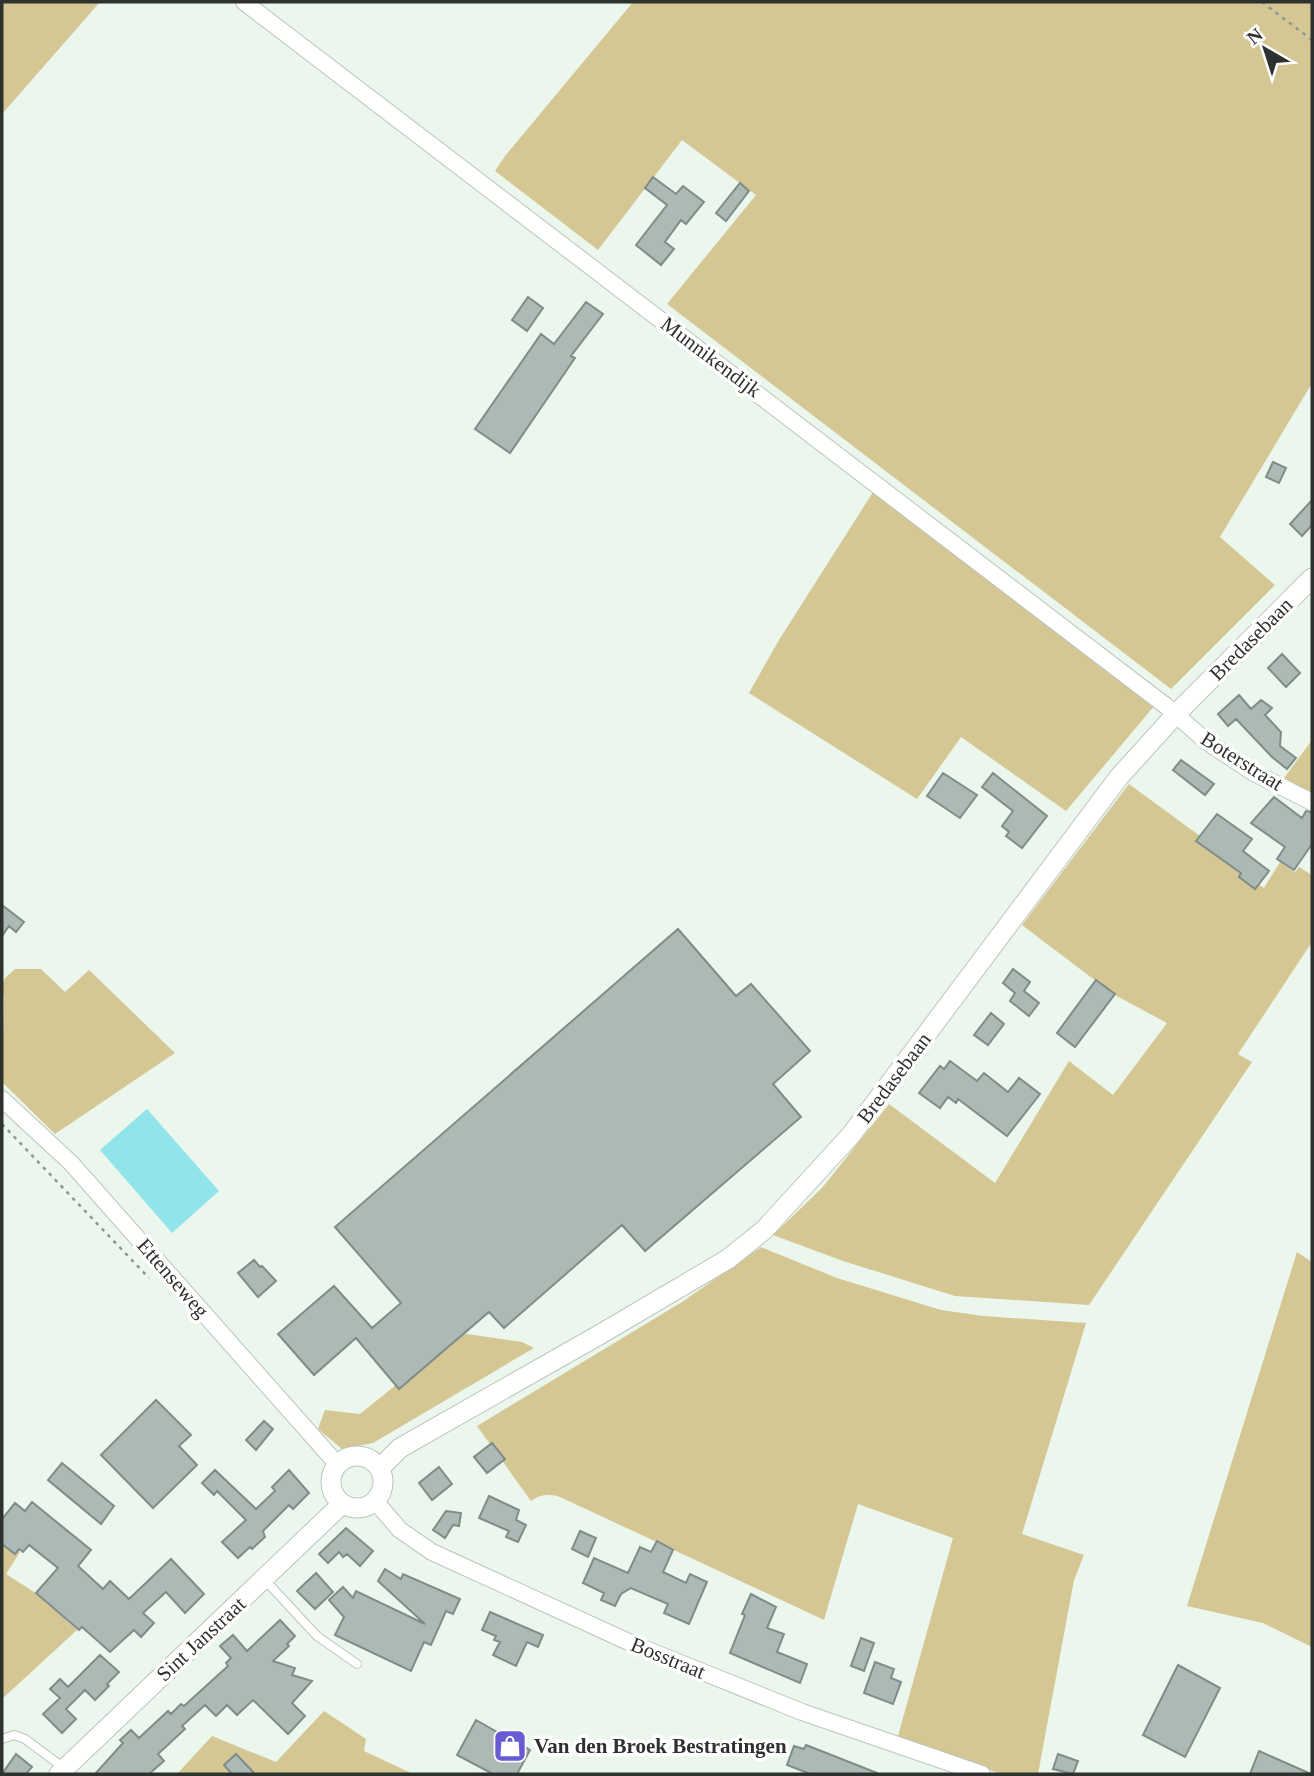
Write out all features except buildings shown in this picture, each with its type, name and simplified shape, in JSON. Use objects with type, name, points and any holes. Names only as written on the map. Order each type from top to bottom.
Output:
[{"type":"street","name":"Munnikendijk","points":[[244,2],[1175,714]]},
{"type":"street","name":"Bredasebaan","points":[[380,1468],[400,1448],[564,1356],[728,1259],[764,1230],[851,1135],[1119,777],[1175,714],[1312,578]]},
{"type":"street","name":"Boterstraat","points":[[1175,714],[1206,741],[1254,773],[1312,802]]},
{"type":"street","name":"Ettenseweg","points":[[2,1099],[71,1164],[337,1464]]},
{"type":"street","points":[[357,1455],[368,1458],[380,1468],[382,1491],[375,1501],[365,1507],[353,1508],[342,1504],[335,1496],[331,1487],[331,1476],[337,1464],[346,1457],[357,1455]]},
{"type":"street","name":"Bosstraat","points":[[375,1501],[400,1531],[432,1552],[634,1644],[802,1712],[982,1774]]},
{"type":"street","name":"Sint Janstraat","points":[[62,1771],[342,1504]]},
{"type":"lane","points":[[265,1580],[317,1636],[357,1664]]},
{"type":"lane","points":[[2,1739],[13,1735],[25,1740],[62,1771]]},
{"type":"path","points":[[1262,2],[1312,40]]},
{"type":"path","name":"Ettenseweg","points":[[2,1124],[150,1279]]},
{"type":"shaded area","points":[[2,2],[100,2],[2,114]]},
{"type":"shaded area","points":[[633,2],[1312,2],[1312,383],[1220,537],[1275,585],[1171,689],[667,304],[756,195],[682,140],[598,250],[495,171]]},
{"type":"shaded area","points":[[873,492],[1155,705],[1066,811],[961,737],[917,799],[749,693],[779,640]]},
{"type":"shaded area","points":[[1312,740],[1312,793],[1284,778]]},
{"type":"shaded area","points":[[1129,784],[1200,836],[1197,841],[1264,888],[1280,862],[1295,872],[1299,867],[1312,875],[1312,942],[1238,1054],[1252,1062],[1089,1305],[955,1296],[843,1261],[773,1235],[822,1188],[889,1104],[995,1183],[1069,1061],[1113,1095],[1167,1023],[1113,994],[1022,925]]},
{"type":"shaded area","points":[[15,969],[41,969],[65,992],[89,970],[175,1053],[55,1134],[2,1082],[2,986],[5,978]]},
{"type":"shaded area","points":[[761,1247],[837,1278],[941,1310],[983,1316],[1086,1323],[1022,1534],[1084,1555],[1074,1580],[1038,1774],[1001,1774],[898,1736],[953,1538],[858,1504],[824,1620],[560,1497],[545,1495],[531,1501],[477,1426],[682,1302]]},
{"type":"shaded area","points":[[1297,1252],[1312,1262],[1312,1647],[1263,1623],[1187,1606]]},
{"type":"shaded area","points":[[460,1333],[522,1342],[534,1348],[373,1443],[342,1449],[318,1429],[325,1410],[360,1414]]},
{"type":"shaded area","points":[[2,1539],[20,1552],[6,1574],[37,1594],[77,1630],[2,1699]]},
{"type":"shaded area","points":[[324,1711],[366,1739],[364,1751],[413,1774],[177,1774],[212,1736],[276,1762]]},
{"type":"water","points":[[147,1109],[219,1191],[172,1233],[100,1150]]},
{"type":"place","name":"Van den Broek Bestratingen","points":[[510,1746]]}]
